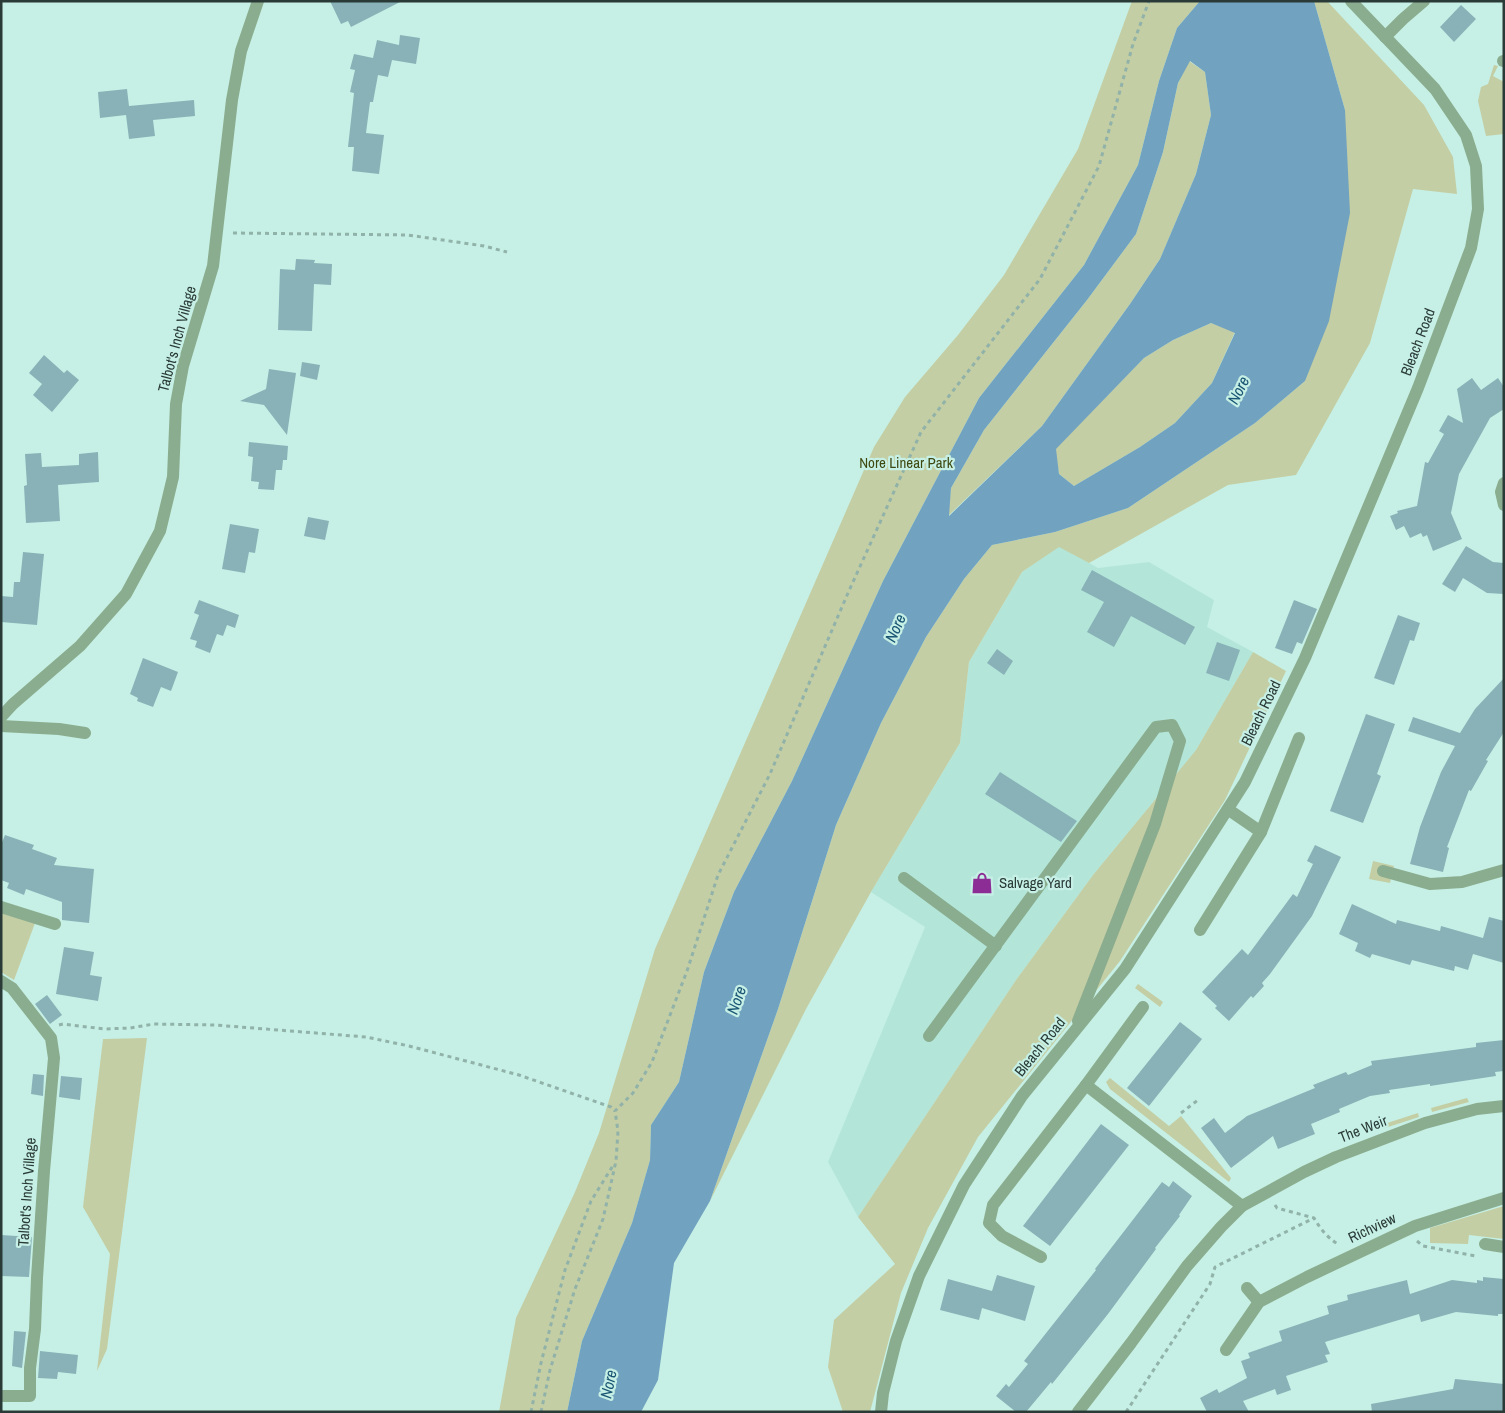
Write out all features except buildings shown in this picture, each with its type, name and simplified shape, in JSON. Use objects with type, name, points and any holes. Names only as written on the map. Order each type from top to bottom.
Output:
[{"type":"street","name":"Talbot's Inch Village","points":[[1,717],[13,704],[80,646],[126,594],[160,531],[173,477],[176,404],[182,375],[213,266],[232,100],[242,51],[258,1]]},
{"type":"street","name":"Bleach Road","points":[[882,1412],[884,1393],[896,1341],[919,1276],[964,1185],[1022,1096],[1125,969],[1229,810],[1245,782],[1305,658],[1418,388],[1471,248],[1478,200],[1476,166],[1466,134],[1435,88],[1351,1]]},
{"type":"street","points":[[1385,37],[1402,19],[1424,1]]},
{"type":"street","points":[[1504,483],[1501,492],[1504,505]]},
{"type":"street","points":[[929,1036],[1156,726],[1172,725],[1180,741],[1155,824],[1073,1032]]},
{"type":"street","points":[[1,726],[60,729],[85,733]]},
{"type":"street","points":[[1200,930],[1262,832],[1299,738]]},
{"type":"street","points":[[1229,810],[1262,832]]},
{"type":"street","points":[[1383,871],[1430,884],[1462,882],[1503,866]]},
{"type":"street","points":[[904,878],[996,946]]},
{"type":"street","points":[[1,907],[55,924]]},
{"type":"street","name":"Talbot's Inch Village","points":[[1,981],[12,988],[47,1032],[53,1042],[54,1058],[44,1171],[35,1329],[30,1368],[30,1396],[1,1396]]},
{"type":"street","points":[[1042,1257],[1002,1236],[989,1223],[994,1205],[1143,1007]]},
{"type":"street","points":[[1086,1085],[1242,1206]]},
{"type":"street","name":"The Weir","points":[[1078,1412],[1187,1266],[1220,1226],[1242,1206],[1336,1157],[1425,1123],[1477,1109],[1504,1106]]},
{"type":"street","name":"Richview","points":[[1226,1350],[1259,1302],[1406,1230],[1504,1198]]},
{"type":"street","points":[[1484,1244],[1504,1247]]},
{"type":"street","points":[[1247,1288],[1259,1302]]},
{"type":"path","points":[[615,1112],[633,1093],[652,1062],[687,971],[718,875],[770,774],[848,593],[922,432],[1040,279],[1099,166],[1133,44],[1149,1]]},
{"type":"path","points":[[217,233],[408,235],[484,246],[507,252]]},
{"type":"path","points":[[47,1032],[51,1028],[63,1024],[104,1030],[154,1024],[215,1024],[366,1037],[409,1046],[519,1075],[611,1107],[615,1112],[618,1131],[616,1161],[603,1219],[575,1289],[550,1370],[541,1412]]},
{"type":"path","points":[[1181,1113],[1198,1100]]},
{"type":"path","points":[[531,1412],[540,1363],[565,1270],[591,1201],[616,1161]]},
{"type":"path","points":[[1270,1201],[1277,1208],[1314,1218],[1321,1231],[1340,1246]]},
{"type":"path","points":[[1126,1412],[1210,1284],[1216,1267],[1314,1218]]},
{"type":"path","points":[[1406,1230],[1423,1246],[1476,1256],[1484,1244]]},
{"type":"shaded area","name":"Salvage Yard","points":[[1059,546],[1098,568],[1149,562],[1214,600],[1207,627],[1253,652],[1196,750],[1093,875],[1016,980],[858,1217],[828,1162],[925,927],[871,892],[960,743],[969,662],[1022,572]]},
{"type":"green space","name":"Nore Linear Park","points":[[1132,1],[1200,1],[1177,28],[1159,81],[1138,165],[1084,265],[979,398],[883,581],[792,781],[734,892],[704,972],[679,1082],[651,1125],[650,1160],[632,1223],[582,1341],[567,1412],[499,1412],[516,1318],[575,1192],[599,1133],[655,949],[874,447],[905,397],[958,335],[1004,275],[1078,149]]},
{"type":"green space","points":[[1314,1],[1327,1],[1424,105],[1453,157],[1457,194],[1413,189],[1370,343],[1296,475],[1228,485],[1089,563],[1059,547],[1022,572],[969,662],[960,743],[871,892],[806,1009],[710,1201],[778,1009],[836,825],[881,723],[926,637],[964,579],[992,545],[1055,532],[1128,508],[1255,423],[1305,381],[1345,110]]},
{"type":"green space","points":[[1189,61],[1205,72],[1211,115],[1196,174],[1160,259],[1042,426],[948,516],[951,488],[984,430],[1087,300],[1136,234],[1163,152],[1178,83]]},
{"type":"green space","points":[[1494,65],[1498,66],[1493,76],[1504,82],[1504,134],[1486,136],[1478,101],[1481,87],[1488,84]]},
{"type":"green space","points":[[1211,323],[1235,332],[1212,383],[1175,423],[1140,447],[1074,486],[1059,474],[1055,449],[1144,358],[1173,340]]},
{"type":"green space","points":[[1253,652],[1286,671],[1225,800],[1120,961],[978,1137],[928,1228],[901,1293],[870,1412],[843,1412],[828,1367],[834,1320],[895,1264],[858,1217],[1016,980],[1093,875],[1196,750]]},
{"type":"green space","points":[[1373,861],[1394,866],[1390,883],[1369,879]]},
{"type":"green space","points":[[1,913],[35,923],[14,980],[1,972]]},
{"type":"green space","points":[[1138,984],[1163,1002],[1160,1007],[1135,988]]},
{"type":"green space","points":[[147,1038],[107,1349],[97,1371],[110,1254],[83,1207],[103,1039]]},
{"type":"green space","points":[[1110,1078],[1169,1126],[1181,1116],[1231,1178],[1229,1182],[1110,1089],[1106,1082]]},
{"type":"green space","points":[[1467,1098],[1469,1102],[1432,1112],[1431,1108]]},
{"type":"green space","points":[[1418,1113],[1419,1117],[1382,1129],[1381,1125]]},
{"type":"green space","points":[[1504,1206],[1504,1239],[1469,1235],[1468,1244],[1430,1243],[1430,1228]]},
{"type":"water","name":"Nore","points":[[1200,1],[1314,1],[1345,110],[1350,213],[1329,321],[1305,381],[1255,423],[1128,508],[1055,532],[992,545],[964,579],[926,637],[881,723],[836,825],[778,1009],[710,1201],[674,1263],[658,1380],[641,1412],[567,1412],[582,1341],[632,1223],[650,1160],[651,1125],[679,1082],[704,972],[734,892],[792,781],[883,581],[979,398],[1084,265],[1138,165],[1159,81],[1177,28]],"holes":[[[1190,61],[1205,72],[1211,115],[1196,174],[1160,259],[1042,426],[949,516],[951,488],[984,430],[1087,300],[1136,234],[1163,152],[1178,83]],[[1211,323],[1235,333],[1212,383],[1175,423],[1140,447],[1074,486],[1059,474],[1056,449],[1144,358],[1173,340]]]},
{"type":"place","name":"Salvage Yard","points":[[982,883]]}]
